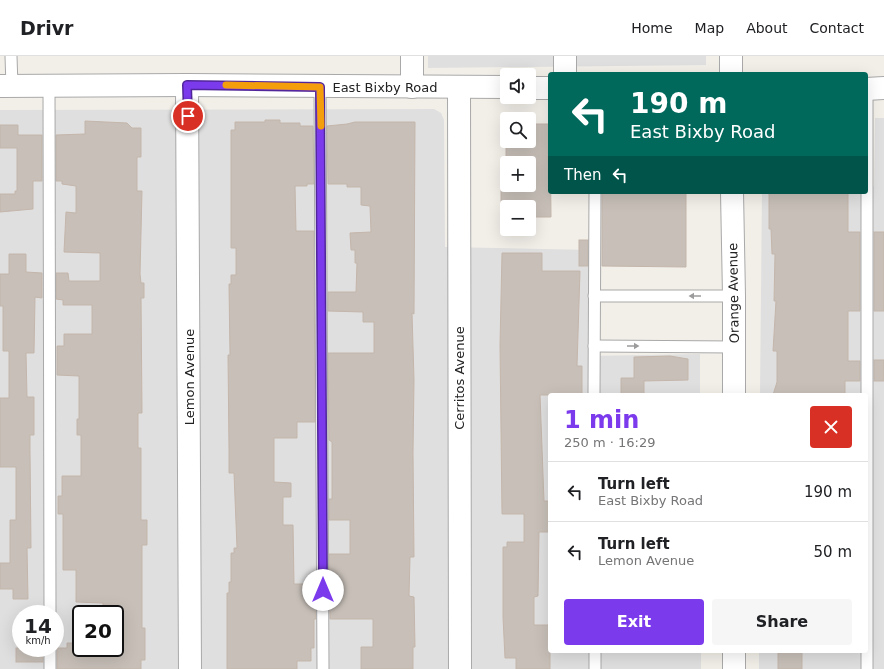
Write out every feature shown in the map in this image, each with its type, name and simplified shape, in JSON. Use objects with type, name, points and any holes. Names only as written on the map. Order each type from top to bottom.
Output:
[{"type":"street","points":[[412,56],[412,87]]},
{"type":"street","points":[[565,56],[565,72]]},
{"type":"street","points":[[731,56],[731,72]]},
{"type":"street","name":"East Bixby Road","points":[[6,86],[187,85],[500,87]]},
{"type":"street","name":"Lemon Avenue","points":[[187,85],[190,669]]},
{"type":"street","name":"Cerritos Avenue","points":[[459,87],[460,669]]},
{"type":"street","points":[[536,88],[548,88]]},
{"type":"street","name":"Orange Avenue","points":[[732,194],[734,393]]},
{"type":"street","points":[[734,653],[734,669]]},
{"type":"lane","points":[[6,86],[11,56]]},
{"type":"lane","points":[[49,86],[50,605]]},
{"type":"lane","points":[[320,87],[324,669]]},
{"type":"lane","points":[[868,476],[872,89]]},
{"type":"lane","points":[[594,194],[594,393]]},
{"type":"lane","points":[[594,296],[734,296]]},
{"type":"lane","points":[[594,346],[734,347]]},
{"type":"lane","points":[[594,653],[594,669]]},
{"type":"lane","points":[[866,653],[866,669]]},
{"type":"lane","points":[[50,657],[50,669]]},
{"type":"shaded area","points":[[428,56],[706,56],[706,65],[428,68]]},
{"type":"shaded area","points":[[434,109],[441,113],[444,120],[445,247],[592,250],[591,356],[700,354],[700,393],[548,393],[548,653],[701,653],[701,669],[0,669],[0,110]]},
{"type":"shaded area","points":[[875,118],[884,118],[884,669],[759,669],[759,653],[868,653],[868,393],[760,393],[762,194],[868,194],[868,187],[874,186]]},
{"type":"building","points":[[265,120],[280,120],[280,123],[300,123],[300,126],[313,126],[314,184],[307,184],[307,186],[295,186],[296,231],[314,231],[315,422],[297,422],[297,438],[274,438],[274,482],[291,483],[291,497],[283,497],[283,525],[293,525],[294,584],[316,584],[314,648],[311,648],[311,661],[297,661],[297,669],[227,669],[227,593],[229,593],[229,582],[231,582],[231,553],[234,553],[234,548],[237,548],[234,473],[229,473],[229,284],[231,284],[231,275],[236,275],[236,248],[231,248],[231,130],[235,130],[235,122],[265,122]]},
{"type":"building","points":[[85,121],[127,123],[132,128],[141,128],[141,157],[137,157],[137,191],[142,191],[140,274],[141,283],[144,283],[144,298],[141,298],[142,413],[138,413],[138,448],[141,448],[141,520],[147,520],[147,545],[142,545],[142,628],[145,628],[145,660],[141,660],[141,669],[57,669],[57,657],[64,657],[64,648],[67,648],[67,643],[72,643],[72,657],[124,657],[124,605],[103,605],[103,603],[76,602],[76,570],[63,570],[63,514],[58,514],[58,496],[62,496],[62,476],[81,476],[81,435],[77,435],[77,419],[79,419],[79,376],[57,375],[57,346],[64,346],[64,334],[92,334],[92,305],[63,305],[63,300],[56,299],[56,273],[68,273],[69,281],[100,281],[100,253],[64,252],[66,212],[76,213],[76,186],[62,184],[62,181],[56,181],[56,135],[85,134]]},
{"type":"building","points":[[355,122],[415,122],[414,314],[412,313],[414,380],[414,557],[410,557],[409,596],[414,597],[415,647],[413,647],[413,669],[361,669],[361,647],[373,647],[373,619],[330,619],[329,554],[350,554],[350,520],[329,520],[329,499],[332,499],[332,442],[329,440],[328,353],[374,353],[374,322],[363,322],[363,312],[328,311],[328,292],[356,292],[357,263],[355,263],[355,250],[351,250],[350,233],[371,232],[370,206],[361,205],[361,187],[347,187],[347,184],[328,184],[327,126]]},
{"type":"building","points":[[536,124],[548,124],[548,194],[551,194],[551,217],[536,217],[536,200],[501,200],[501,192],[536,192],[536,156],[506,156],[506,148],[536,148]]},
{"type":"building","points":[[0,125],[18,125],[18,135],[42,135],[42,181],[33,181],[33,209],[0,212],[0,194],[15,194],[15,191],[17,191],[17,148],[0,148]]},
{"type":"building","points":[[602,194],[686,194],[686,267],[602,266]]},
{"type":"building","points":[[769,194],[848,194],[848,232],[860,232],[860,311],[848,311],[848,361],[860,361],[860,381],[845,381],[845,393],[774,393],[777,382],[777,351],[773,351],[776,301],[774,301],[775,254],[772,254],[771,229],[769,229]]},
{"type":"building","points":[[874,232],[884,232],[884,311],[874,311]]},
{"type":"building","points":[[579,240],[588,240],[588,266],[579,266]]},
{"type":"building","points":[[502,253],[542,253],[542,271],[580,271],[577,366],[582,366],[582,393],[548,393],[548,395],[540,395],[544,501],[548,501],[548,532],[539,532],[538,596],[534,597],[534,625],[548,625],[548,653],[550,653],[550,669],[516,669],[516,658],[505,658],[503,617],[503,547],[507,547],[507,542],[524,542],[524,514],[502,514],[500,345]]},
{"type":"building","points":[[9,254],[26,254],[26,272],[42,273],[42,298],[35,297],[34,353],[26,353],[27,397],[34,397],[34,435],[30,435],[31,548],[27,548],[28,599],[13,599],[13,589],[0,589],[0,563],[10,563],[10,520],[16,520],[16,467],[0,467],[0,398],[9,398],[9,351],[3,351],[3,306],[0,306],[0,274],[9,274]]},
{"type":"building","points":[[670,356],[688,359],[688,380],[644,381],[644,393],[621,393],[621,378],[634,378],[634,357]]},
{"type":"building","points":[[874,360],[884,360],[884,381],[874,381]]},
{"type":"building","points":[[778,653],[802,653],[802,669],[778,669]]},
{"type":"building","points":[[16,657],[43,657],[43,662],[16,662]]},
{"type":"slow traffic","points":[[226,85],[320,87],[321,126]]},
{"type":"route","points":[[188,116],[187,85],[320,87],[323,590]]}]
